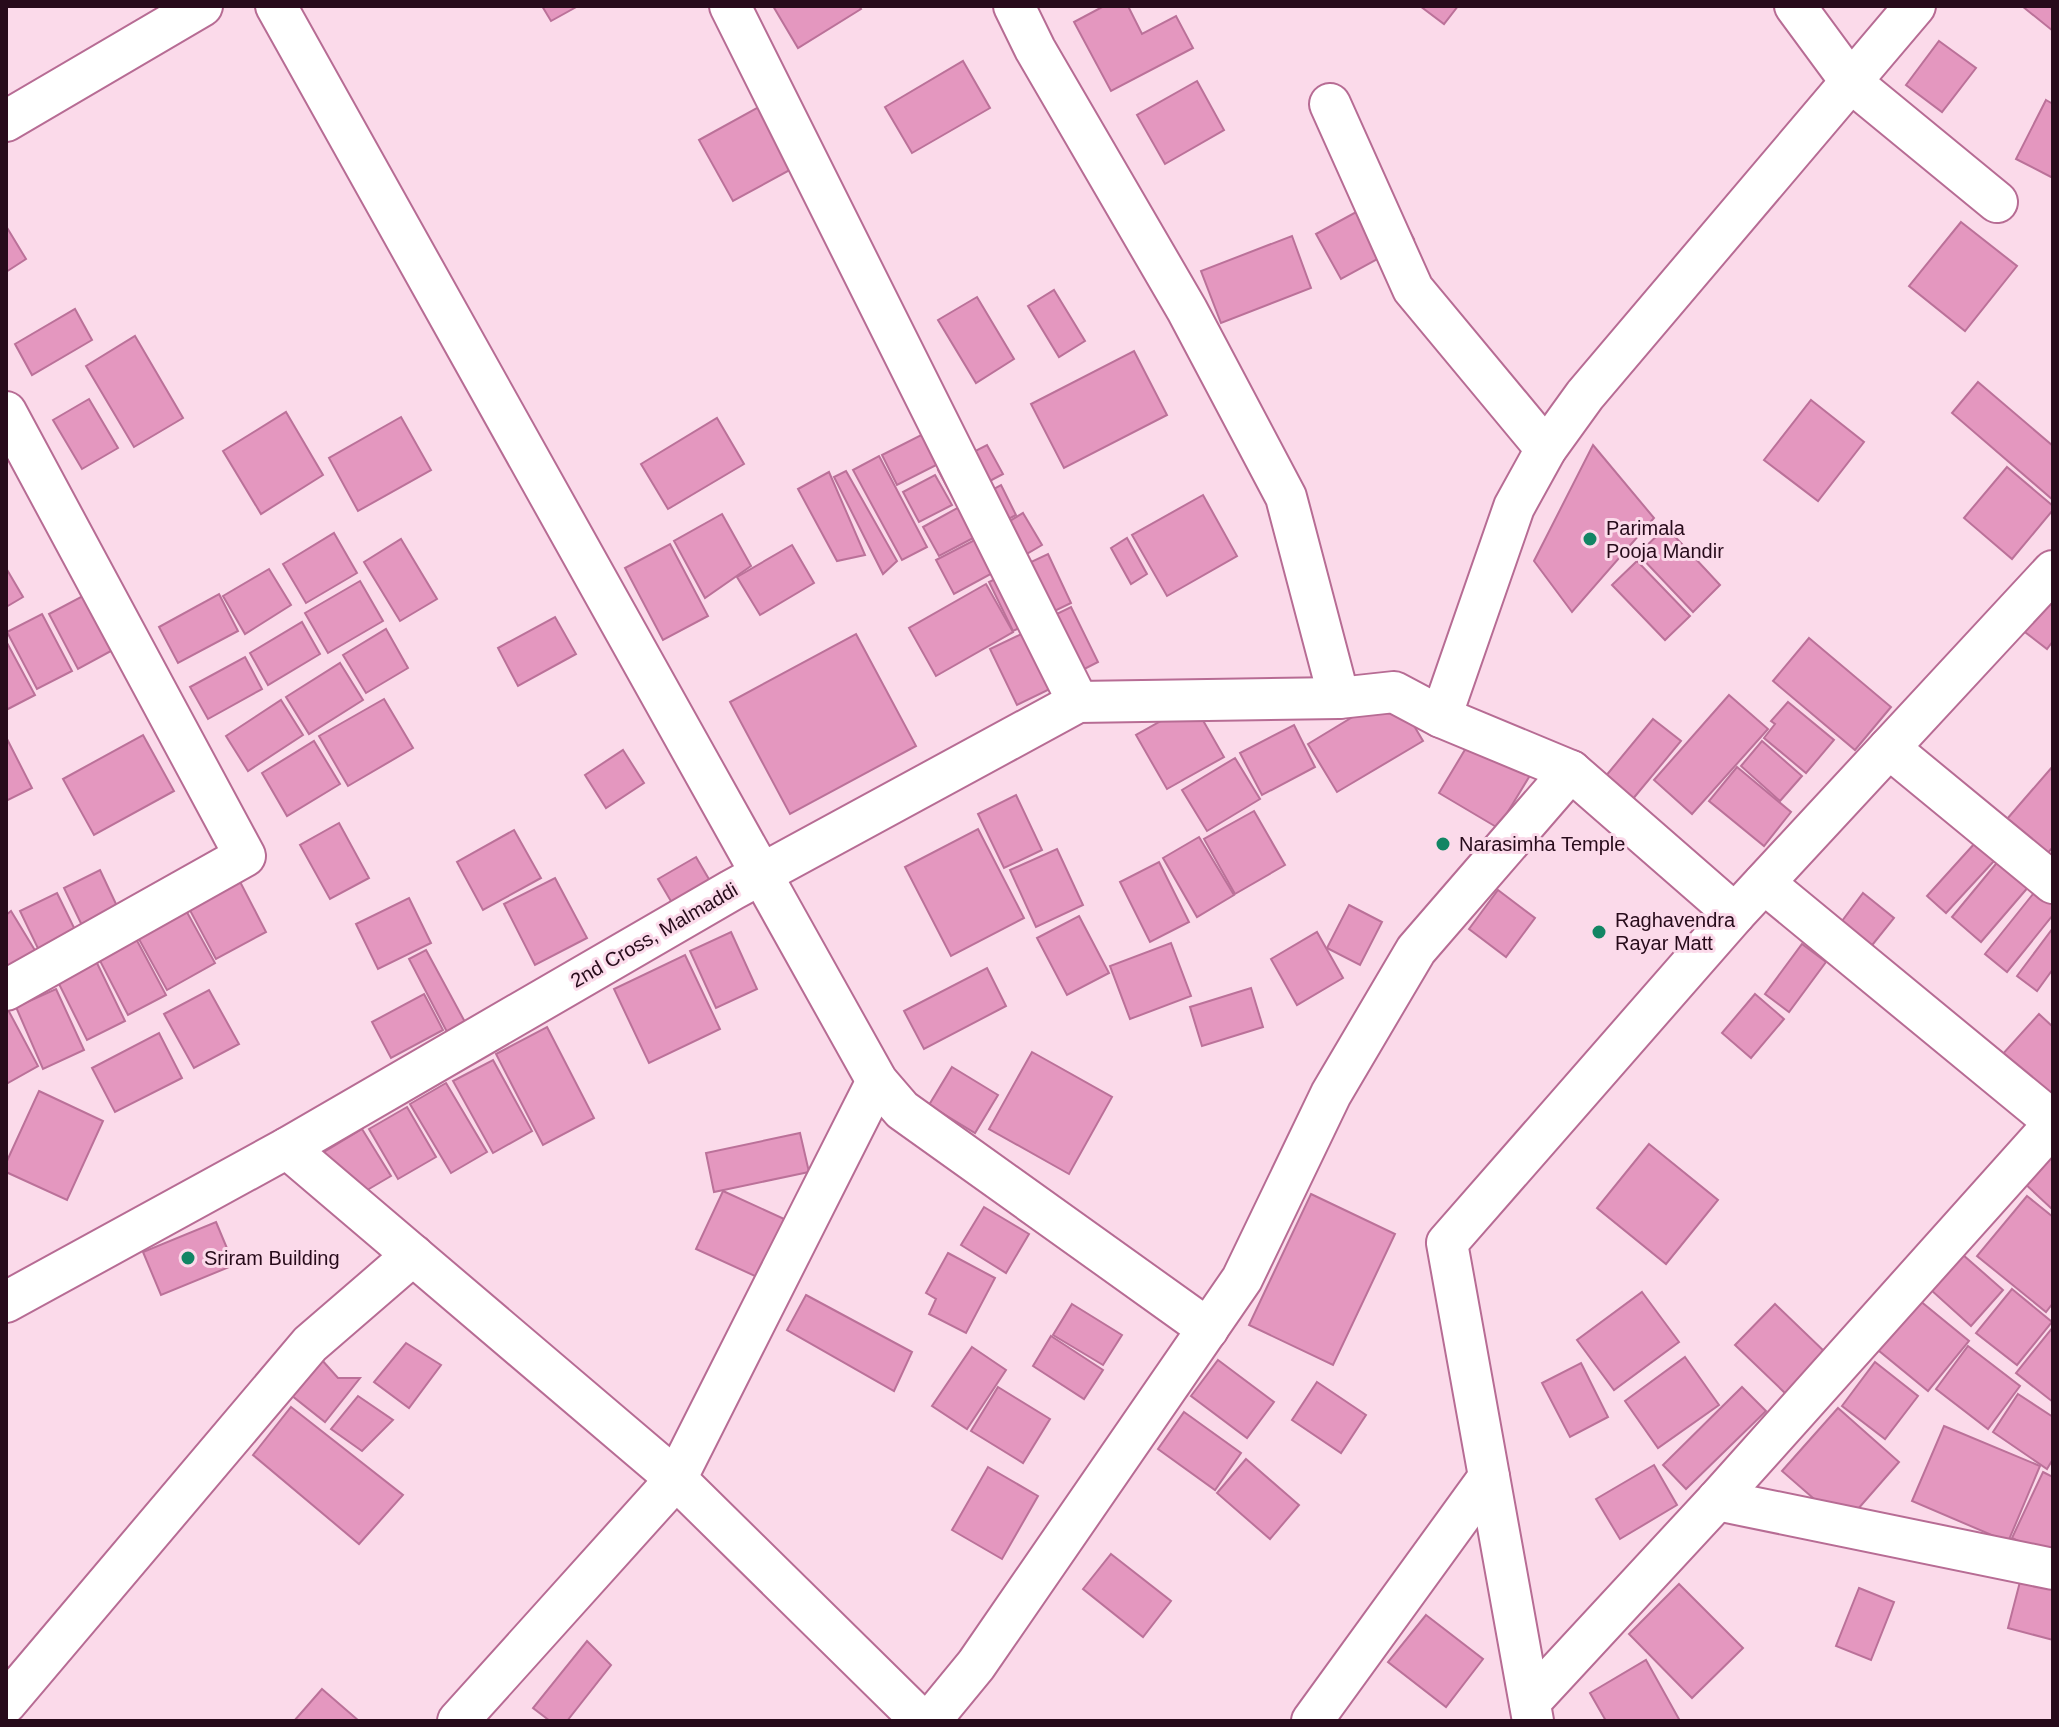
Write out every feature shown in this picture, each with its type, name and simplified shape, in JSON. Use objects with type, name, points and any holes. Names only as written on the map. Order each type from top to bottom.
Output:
[{"type":"street","points":[[6,121],[202,6]]},
{"type":"street","points":[[276,6],[877,1081],[902,1110],[1208,1329]]},
{"type":"street","points":[[730,6],[1078,702]]},
{"type":"street","points":[[1014,6],[1035,49],[1187,310],[1286,497],[1339,698]]},
{"type":"street","points":[[1795,6],[1851,82],[1997,202]]},
{"type":"street","points":[[1441,717],[1514,507],[1546,449],[1585,395],[1915,6]]},
{"type":"street","points":[[1330,104],[1413,289],[1546,449]]},
{"type":"street","points":[[6,412],[245,856],[6,990]]},
{"type":"street","points":[[1532,1711],[1447,1243],[1735,914],[2053,571]]},
{"type":"street","name":"2nd Cross, Malmaddi","points":[[11,1286],[287,1148],[763,873],[1078,702],[1339,698],[1394,692],[1441,717],[1571,771],[1735,914]]},
{"type":"street","points":[[1889,748],[2053,883]]},
{"type":"street","points":[[930,1721],[976,1665],[1242,1279],[1331,1094],[1416,950],[1571,771]]},
{"type":"street","points":[[1532,1711],[2053,1123],[1764,883]]},
{"type":"street","points":[[458,1721],[676,1479],[877,1081]]},
{"type":"street","points":[[287,1148],[676,1479],[922,1721]]},
{"type":"street","points":[[6,1703],[310,1344],[413,1255]]},
{"type":"street","points":[[1312,1721],[1489,1477]]},
{"type":"street","points":[[1717,1500],[2053,1569]]},
{"type":"building","points":[[542,6],[578,6],[551,21]]},
{"type":"building","points":[[773,6],[859,6],[861,9],[798,48]]},
{"type":"building","points":[[1104,6],[1128,6],[1142,34],[1176,16],[1193,48],[1111,91],[1074,22]]},
{"type":"building","points":[[1420,6],[1458,6],[1444,24]]},
{"type":"building","points":[[2022,6],[2053,6],[2053,31]]},
{"type":"building","points":[[1939,41],[1976,68],[1942,112],[1906,85]]},
{"type":"building","points":[[963,61],[990,108],[912,153],[885,107]]},
{"type":"building","points":[[1197,81],[1224,130],[1165,164],[1137,115]]},
{"type":"building","points":[[786,92],[819,154],[733,201],[699,140]]},
{"type":"building","points":[[2046,100],[2053,104],[2053,178],[2016,159]]},
{"type":"building","points":[[1389,194],[1414,239],[1341,279],[1316,234]]},
{"type":"building","points":[[1961,222],[2017,266],[1965,331],[1909,286]]},
{"type":"building","points":[[6,226],[26,259],[6,272]]},
{"type":"building","points":[[1292,236],[1311,288],[1221,323],[1201,271]]},
{"type":"building","points":[[1054,290],[1085,341],[1059,357],[1028,306]]},
{"type":"building","points":[[977,297],[1014,359],[976,383],[938,320]]},
{"type":"building","points":[[75,309],[92,340],[32,375],[15,344]]},
{"type":"building","points":[[135,336],[183,418],[134,447],[86,366]]},
{"type":"building","points":[[1134,351],[1167,415],[1064,468],[1031,404]]},
{"type":"building","points":[[1978,382],[2053,446],[2053,500],[1952,413]]},
{"type":"building","points":[[89,399],[118,448],[82,469],[53,420]]},
{"type":"building","points":[[1811,400],[1864,442],[1818,501],[1764,460]]},
{"type":"building","points":[[286,412],[323,475],[261,514],[223,451]]},
{"type":"building","points":[[401,417],[431,470],[358,511],[329,458]]},
{"type":"building","points":[[717,418],[744,464],[668,509],[641,464]]},
{"type":"building","points":[[935,428],[950,458],[897,485],[882,455]]},
{"type":"building","points":[[987,445],[1003,474],[954,500],[938,470]]},
{"type":"building","name":"Parimala Pooja Mandir","points":[[1593,445],[1654,518],[1572,612],[1534,561]]},
{"type":"building","points":[[879,456],[927,547],[902,560],[853,470]]},
{"type":"building","points":[[2007,467],[2053,506],[2053,510],[2012,559],[1964,518]]},
{"type":"building","points":[[846,471],[897,561],[883,574],[834,477]]},
{"type":"building","points":[[829,472],[865,555],[837,561],[798,489]]},
{"type":"building","points":[[935,475],[952,505],[919,522],[903,492]]},
{"type":"building","points":[[1001,485],[1016,515],[979,535],[964,505]]},
{"type":"building","points":[[1203,495],[1237,556],[1167,596],[1132,535]]},
{"type":"building","points":[[961,506],[977,536],[939,556],[923,527]]},
{"type":"building","points":[[1023,513],[1042,545],[1013,562],[995,530]]},
{"type":"building","points":[[722,514],[751,566],[705,598],[674,541]]},
{"type":"building","points":[[1666,527],[1720,585],[1693,612],[1638,554]]},
{"type":"building","points":[[992,531],[1009,564],[954,594],[936,560]]},
{"type":"building","points":[[334,533],[357,573],[306,603],[283,564]]},
{"type":"building","points":[[1127,538],[1147,574],[1131,584],[1111,548]]},
{"type":"building","points":[[401,539],[437,599],[400,621],[364,562]]},
{"type":"building","points":[[670,544],[708,616],[663,640],[625,568]]},
{"type":"building","points":[[792,545],[814,583],[760,615],[737,577]]},
{"type":"building","points":[[1048,554],[1071,603],[1013,631],[989,582]]},
{"type":"building","points":[[1637,561],[1690,616],[1665,640],[1612,585]]},
{"type":"building","points":[[6,568],[23,597],[6,607]]},
{"type":"building","points":[[269,569],[291,605],[245,634],[223,596]]},
{"type":"building","points":[[360,581],[383,621],[328,653],[305,613]]},
{"type":"building","points":[[986,584],[1013,632],[936,676],[909,628]]},
{"type":"building","points":[[2053,589],[2053,641],[2047,649],[2021,629]]},
{"type":"building","points":[[94,590],[122,645],[78,669],[49,614]]},
{"type":"building","points":[[219,594],[238,631],[178,663],[159,627]]},
{"type":"building","points":[[1071,607],[1098,662],[1059,682],[1032,626]]},
{"type":"building","points":[[42,614],[72,671],[37,689],[7,632]]},
{"type":"building","points":[[555,617],[576,654],[518,686],[498,648]]},
{"type":"building","points":[[302,622],[320,654],[268,685],[250,653]]},
{"type":"building","points":[[386,629],[408,668],[366,693],[343,655]]},
{"type":"building","points":[[1030,630],[1056,686],[1017,705],[990,649]]},
{"type":"building","points":[[856,634],[916,746],[790,814],[730,702]]},
{"type":"building","points":[[1809,638],[1891,707],[1855,750],[1773,681]]},
{"type":"building","points":[[6,641],[35,695],[6,710]]},
{"type":"building","points":[[245,657],[262,689],[208,719],[190,687]]},
{"type":"building","points":[[340,663],[363,700],[309,734],[286,697]]},
{"type":"building","points":[[1394,692],[1423,741],[1337,792],[1308,744]]},
{"type":"building","points":[[1729,695],[1768,729],[1692,814],[1654,780]]},
{"type":"building","points":[[384,699],[413,748],[348,786],[319,736]]},
{"type":"building","points":[[281,700],[303,735],[248,771],[226,736]]},
{"type":"building","points":[[1788,702],[1834,740],[1806,773],[1764,738],[1775,724],[1771,721]]},
{"type":"building","points":[[1193,703],[1224,757],[1167,789],[1136,735]]},
{"type":"building","points":[[1653,719],[1681,741],[1632,800],[1605,777]]},
{"type":"building","points":[[1481,723],[1540,759],[1498,828],[1439,793]]},
{"type":"building","points":[[1294,725],[1315,767],[1262,795],[1240,753]]},
{"type":"building","points":[[143,735],[174,791],[94,835],[63,779]]},
{"type":"building","points":[[6,737],[32,788],[6,801]]},
{"type":"building","points":[[314,741],[340,784],[287,816],[262,773]]},
{"type":"building","points":[[1762,741],[1802,776],[1780,801],[1741,766]]},
{"type":"building","points":[[623,750],[644,783],[606,808],[585,775]]},
{"type":"building","points":[[1235,758],[1260,799],[1207,831],[1182,790]]},
{"type":"building","points":[[2053,766],[2053,847],[2047,854],[2007,819]]},
{"type":"building","points":[[1737,767],[1791,812],[1764,846],[1709,801]]},
{"type":"building","points":[[1016,795],[1042,850],[1004,868],[978,814]]},
{"type":"building","points":[[1254,811],[1285,865],[1235,894],[1204,839]]},
{"type":"building","points":[[339,823],[369,878],[330,899],[300,845]]},
{"type":"building","points":[[978,829],[1024,918],[951,956],[905,867]]},
{"type":"building","points":[[514,830],[541,878],[483,910],[457,862]]},
{"type":"building","points":[[1199,837],[1234,895],[1197,917],[1163,858]]},
{"type":"building","points":[[1975,843],[1994,861],[1946,913],[1927,896]]},
{"type":"building","points":[[1057,849],[1083,905],[1036,927],[1010,870]]},
{"type":"building","points":[[696,857],[710,881],[672,903],[658,879]]},
{"type":"building","points":[[2000,859],[2030,885],[1981,942],[1952,917]]},
{"type":"building","points":[[1159,862],[1189,922],[1150,942],[1120,882]]},
{"type":"building","points":[[100,870],[124,921],[88,938],[64,888]]},
{"type":"building","points":[[236,874],[266,932],[216,959],[185,901]]},
{"type":"building","points":[[555,878],[587,938],[535,965],[504,904]]},
{"type":"building","points":[[2037,889],[2053,901],[2053,915],[2007,972],[1985,954]]},
{"type":"building","points":[[1498,890],[1535,918],[1506,957],[1469,929]]},
{"type":"building","points":[[57,893],[81,942],[44,961],[20,911]]},
{"type":"building","points":[[1863,893],[1894,918],[1869,949],[1839,925]]},
{"type":"building","points":[[409,898],[431,943],[378,969],[356,924]]},
{"type":"building","points":[[183,905],[215,963],[167,990],[135,932]]},
{"type":"building","points":[[1349,905],[1382,922],[1360,965],[1327,948]]},
{"type":"building","points":[[11,911],[42,962],[6,984],[6,915]]},
{"type":"building","points":[[1079,916],[1109,973],[1067,995],[1037,938]]},
{"type":"building","points":[[2053,928],[2053,969],[2037,991],[2017,976]]},
{"type":"building","points":[[731,932],[757,989],[716,1008],[690,951]]},
{"type":"building","points":[[1317,932],[1343,978],[1297,1005],[1271,959]]},
{"type":"building","points":[[134,935],[166,995],[128,1015],[97,955]]},
{"type":"building","points":[[1171,943],[1191,996],[1130,1019],[1110,966]]},
{"type":"building","points":[[1802,944],[1826,962],[1789,1012],[1765,994]]},
{"type":"building","points":[[426,950],[465,1022],[447,1032],[409,959]]},
{"type":"building","points":[[685,955],[720,1029],[649,1063],[614,989]]},
{"type":"building","points":[[96,961],[125,1021],[87,1040],[57,980]]},
{"type":"building","points":[[987,968],[1006,1006],[924,1049],[904,1011]]},
{"type":"building","points":[[1251,988],[1263,1027],[1202,1046],[1190,1007]]},
{"type":"building","points":[[56,989],[84,1050],[43,1069],[16,1007]]},
{"type":"building","points":[[209,990],[239,1044],[194,1068],[164,1014]]},
{"type":"building","points":[[424,994],[443,1030],[391,1058],[372,1022]]},
{"type":"building","points":[[1755,994],[1784,1019],[1751,1058],[1722,1033]]},
{"type":"building","points":[[6,1006],[38,1066],[6,1084]]},
{"type":"building","points":[[2039,1014],[2053,1027],[2053,1097],[2000,1057]]},
{"type":"building","points":[[547,1027],[594,1118],[543,1145],[496,1054]]},
{"type":"building","points":[[159,1033],[182,1078],[115,1112],[92,1068]]},
{"type":"building","points":[[1032,1052],[1112,1097],[1069,1174],[989,1129]]},
{"type":"building","points":[[493,1060],[532,1131],[493,1153],[453,1081]]},
{"type":"building","points":[[952,1067],[998,1095],[975,1133],[929,1105]]},
{"type":"building","points":[[446,1083],[487,1152],[451,1173],[410,1104]]},
{"type":"building","points":[[39,1091],[103,1121],[67,1200],[6,1172],[6,1163]]},
{"type":"building","points":[[407,1107],[436,1157],[398,1179],[369,1129]]},
{"type":"building","points":[[362,1129],[391,1176],[352,1199],[324,1152]]},
{"type":"building","points":[[800,1133],[809,1172],[714,1192],[706,1153]]},
{"type":"building","points":[[1649,1144],[1718,1200],[1666,1264],[1597,1208]]},
{"type":"building","points":[[2053,1148],[2053,1210],[2022,1181]]},
{"type":"building","points":[[723,1191],[793,1223],[766,1281],[696,1249]]},
{"type":"building","points":[[1311,1194],[1395,1234],[1333,1365],[1249,1325]]},
{"type":"building","points":[[2027,1196],[2053,1217],[2053,1303],[2046,1312],[1977,1256]]},
{"type":"building","points":[[984,1207],[1029,1234],[1006,1273],[961,1245]]},
{"type":"building","name":"Sriram Building","points":[[216,1222],[234,1265],[161,1295],[143,1252]]},
{"type":"building","points":[[948,1253],[995,1278],[966,1333],[929,1314],[936,1299],[926,1293]]},
{"type":"building","points":[[1962,1254],[2003,1290],[1971,1326],[1931,1290]]},
{"type":"building","points":[[2012,1289],[2052,1322],[2017,1365],[1976,1333]]},
{"type":"building","points":[[1642,1292],[1679,1342],[1614,1390],[1577,1340]]},
{"type":"building","points":[[806,1295],[912,1352],[894,1391],[787,1330]]},
{"type":"building","points":[[1919,1300],[1969,1341],[1928,1391],[1878,1350]]},
{"type":"building","points":[[1072,1304],[1122,1335],[1103,1365],[1053,1335]]},
{"type":"building","points":[[1775,1304],[1825,1352],[1786,1394],[1735,1345]]},
{"type":"building","points":[[2053,1327],[2053,1402],[2016,1373]]},
{"type":"building","points":[[1051,1336],[1103,1370],[1084,1399],[1033,1366]]},
{"type":"building","points":[[406,1343],[441,1365],[409,1408],[374,1382]]},
{"type":"building","points":[[1968,1346],[2020,1386],[1988,1429],[1936,1389]]},
{"type":"building","points":[[972,1347],[1006,1370],[967,1429],[932,1406]]},
{"type":"building","points":[[1685,1357],[1719,1405],[1658,1448],[1625,1401]]},
{"type":"building","points":[[321,1359],[338,1378],[360,1378],[325,1422],[291,1395]]},
{"type":"building","points":[[1218,1360],[1274,1402],[1247,1438],[1191,1396]]},
{"type":"building","points":[[1875,1362],[1918,1396],[1885,1439],[1842,1406]]},
{"type":"building","points":[[1581,1363],[1608,1417],[1570,1437],[1542,1383]]},
{"type":"building","points":[[1317,1382],[1366,1415],[1341,1453],[1292,1420]]},
{"type":"building","points":[[998,1387],[1050,1419],[1023,1463],[971,1431]]},
{"type":"building","points":[[1742,1387],[1766,1411],[1686,1489],[1663,1465]]},
{"type":"building","points":[[2018,1394],[2053,1417],[2053,1459],[2047,1469],[1993,1432]]},
{"type":"building","points":[[358,1396],[393,1420],[362,1451],[331,1429]]},
{"type":"building","points":[[291,1407],[403,1495],[359,1544],[253,1455]]},
{"type":"building","points":[[1838,1408],[1899,1462],[1844,1525],[1782,1471]]},
{"type":"building","points":[[1184,1412],[1241,1453],[1215,1490],[1158,1449]]},
{"type":"building","points":[[1944,1426],[2040,1466],[2008,1542],[1912,1501]]},
{"type":"building","points":[[1246,1459],[1299,1505],[1270,1539],[1217,1493]]},
{"type":"building","points":[[1654,1465],[1677,1505],[1620,1539],[1596,1499]]},
{"type":"building","points":[[988,1467],[1038,1496],[1002,1559],[952,1530]]},
{"type":"building","points":[[2043,1472],[2053,1477],[2053,1557],[2012,1538]]},
{"type":"building","points":[[1111,1554],[1171,1601],[1143,1637],[1083,1589]]},
{"type":"building","points":[[2022,1574],[2053,1582],[2053,1640],[2008,1628]]},
{"type":"building","points":[[1679,1584],[1743,1648],[1692,1698],[1629,1634]]},
{"type":"building","points":[[1859,1588],[1894,1602],[1871,1660],[1836,1646]]},
{"type":"building","points":[[1426,1615],[1483,1659],[1446,1707],[1388,1662]]},
{"type":"building","points":[[587,1641],[611,1665],[567,1721],[550,1721],[533,1708]]},
{"type":"building","points":[[1646,1660],[1680,1721],[1606,1721],[1590,1693]]},
{"type":"building","points":[[322,1689],[359,1721],[294,1721]]},
{"type":"place","name":"Parimala Pooja Mandir","points":[[1590,539]]},
{"type":"place","name":"Narasimha Temple","points":[[1443,844]]},
{"type":"place","name":"Raghavendra Rayar Matt","points":[[1599,932]]},
{"type":"place","name":"Sriram Building","points":[[188,1258]]}]
